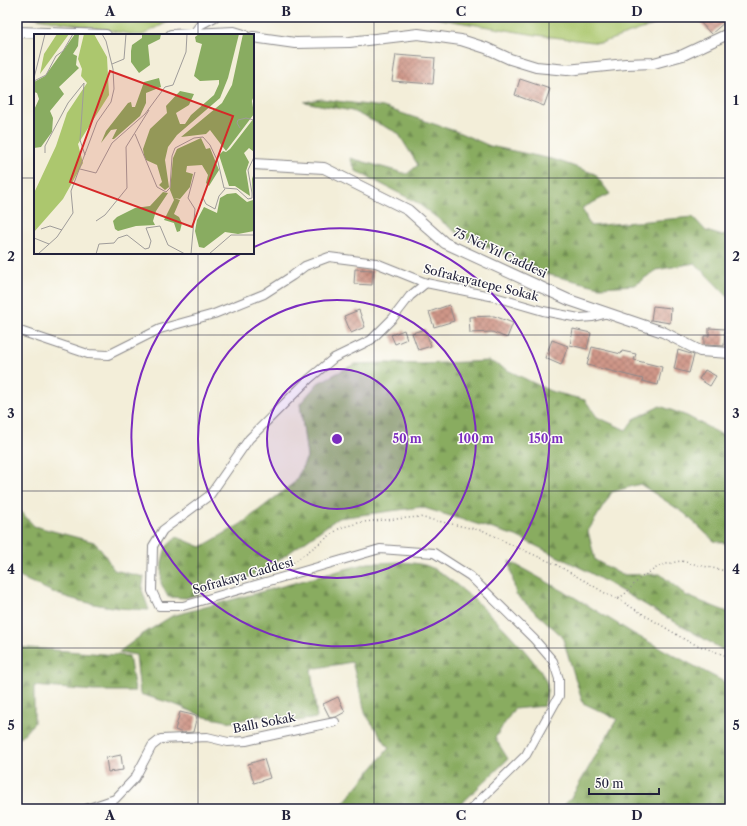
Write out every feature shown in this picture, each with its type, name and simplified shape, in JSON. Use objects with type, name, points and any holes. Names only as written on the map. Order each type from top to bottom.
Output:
[{"type":"street","points":[[194,33],[200,25],[215,17]]},
{"type":"street","points":[[17,32],[74,34]]},
{"type":"street","points":[[182,34],[234,32],[241,34]]},
{"type":"street","points":[[254,37],[303,43],[350,42],[418,34],[461,40],[486,48],[510,59],[536,67],[567,70],[626,64],[654,63],[683,55],[730,33]]},
{"type":"street","name":"75 Nci Yıl Caddesi","points":[[254,164],[324,168],[408,210],[446,243],[569,300],[663,332],[700,350],[730,354]]},
{"type":"street","name":"Sofrakayatepe Sokak","points":[[17,330],[88,354],[108,355],[160,329],[214,314],[264,294],[305,266],[330,258],[376,263],[426,283],[495,297],[543,311],[579,318],[593,317],[608,313]]},
{"type":"street","name":"Sofrakaya Caddesi","points":[[426,283],[410,296],[393,318],[371,340],[334,358],[309,379],[249,439],[210,495],[163,530],[153,546],[152,591],[159,606],[183,606],[380,549],[434,553],[470,576],[534,639],[553,661],[559,680],[559,696],[526,755],[470,809]]},
{"type":"street","name":"Ballı Sokak","points":[[86,809],[115,799],[135,778],[152,746],[161,739],[207,737],[228,742],[246,741],[335,722]]},
{"type":"path","points":[[286,568],[340,528],[362,522],[418,516],[484,531],[555,564],[608,595],[618,599],[689,642],[730,658]]},
{"type":"path","points":[[618,599],[639,580],[661,565],[681,561],[730,572]]},
{"type":"green space","points":[[32,17],[177,17],[145,34],[129,34]]},
{"type":"green space","points":[[429,17],[677,17],[601,43],[536,35]]},
{"type":"green space","points":[[321,99],[383,107],[458,132],[490,146],[556,160],[595,174],[610,194],[582,208],[590,226],[693,217],[706,231],[723,236],[730,231],[730,299],[695,263],[656,270],[635,285],[600,287],[546,274],[457,233],[416,202],[356,171],[350,158],[407,174],[418,165],[398,133],[352,111],[304,102]]},
{"type":"green space","points":[[489,361],[550,391],[585,400],[597,417],[626,430],[634,419],[660,406],[687,416],[730,439],[730,544],[714,541],[684,513],[640,484],[612,492],[588,531],[595,560],[622,575],[660,574],[687,596],[730,613],[730,654],[587,571],[516,536],[421,507],[338,518],[276,562],[240,582],[186,598],[168,597],[161,583],[162,562],[166,547],[177,537],[201,547],[241,524],[295,482],[307,457],[300,404],[318,383],[355,364],[421,364]]},
{"type":"green space","points":[[17,507],[34,526],[94,542],[101,549],[114,570],[144,577],[142,590],[149,610],[127,609],[93,604],[60,595],[17,576]]},
{"type":"green space","points":[[509,561],[574,597],[634,634],[730,685],[730,809],[560,809],[571,798],[617,719],[583,703],[562,636],[516,595]]},
{"type":"green space","points":[[368,563],[416,563],[430,567],[458,586],[477,602],[515,639],[542,673],[547,685],[544,706],[514,709],[495,738],[508,759],[456,809],[336,809],[340,807],[389,748],[366,715],[352,662],[311,669],[317,718],[289,722],[260,716],[233,722],[205,717],[174,704],[140,694],[136,655],[119,652],[143,634],[172,616]]},
{"type":"green space","points":[[17,647],[129,656],[135,691],[94,691],[34,686],[34,723],[17,741]]},
{"type":"building","points":[[706,17],[721,17],[725,22],[711,34],[700,22]]},
{"type":"building","points":[[396,55],[435,58],[433,84],[392,81]]},
{"type":"building","points":[[520,79],[550,89],[544,106],[515,95]]},
{"type":"building","points":[[355,269],[373,270],[372,285],[354,284]]},
{"type":"building","points":[[449,305],[454,321],[434,327],[429,312]]},
{"type":"building","points":[[653,306],[671,308],[670,323],[651,320]]},
{"type":"building","points":[[359,310],[365,327],[351,333],[344,316]]},
{"type":"building","points":[[494,316],[513,323],[507,338],[492,332],[470,333],[469,317]]},
{"type":"building","points":[[709,328],[725,329],[724,346],[704,345],[704,336],[709,336]]},
{"type":"building","points":[[425,329],[431,346],[418,350],[412,333]]},
{"type":"building","points":[[573,329],[591,333],[587,349],[570,345]]},
{"type":"building","points":[[404,330],[407,339],[395,344],[391,335]]},
{"type":"building","points":[[552,340],[568,346],[561,365],[545,358]]},
{"type":"building","points":[[592,347],[621,354],[622,351],[636,354],[634,360],[662,367],[658,385],[642,381],[643,379],[587,365]]},
{"type":"building","points":[[678,350],[694,355],[689,373],[674,369]]},
{"type":"building","points":[[705,370],[716,376],[710,386],[699,379]]},
{"type":"building","points":[[338,697],[345,712],[336,717],[330,718],[323,704]]},
{"type":"building","points":[[180,712],[197,716],[193,732],[183,733],[175,730]]},
{"type":"building","points":[[121,755],[123,770],[108,772],[106,758]]},
{"type":"building","points":[[264,759],[270,778],[254,783],[248,764]]}]
